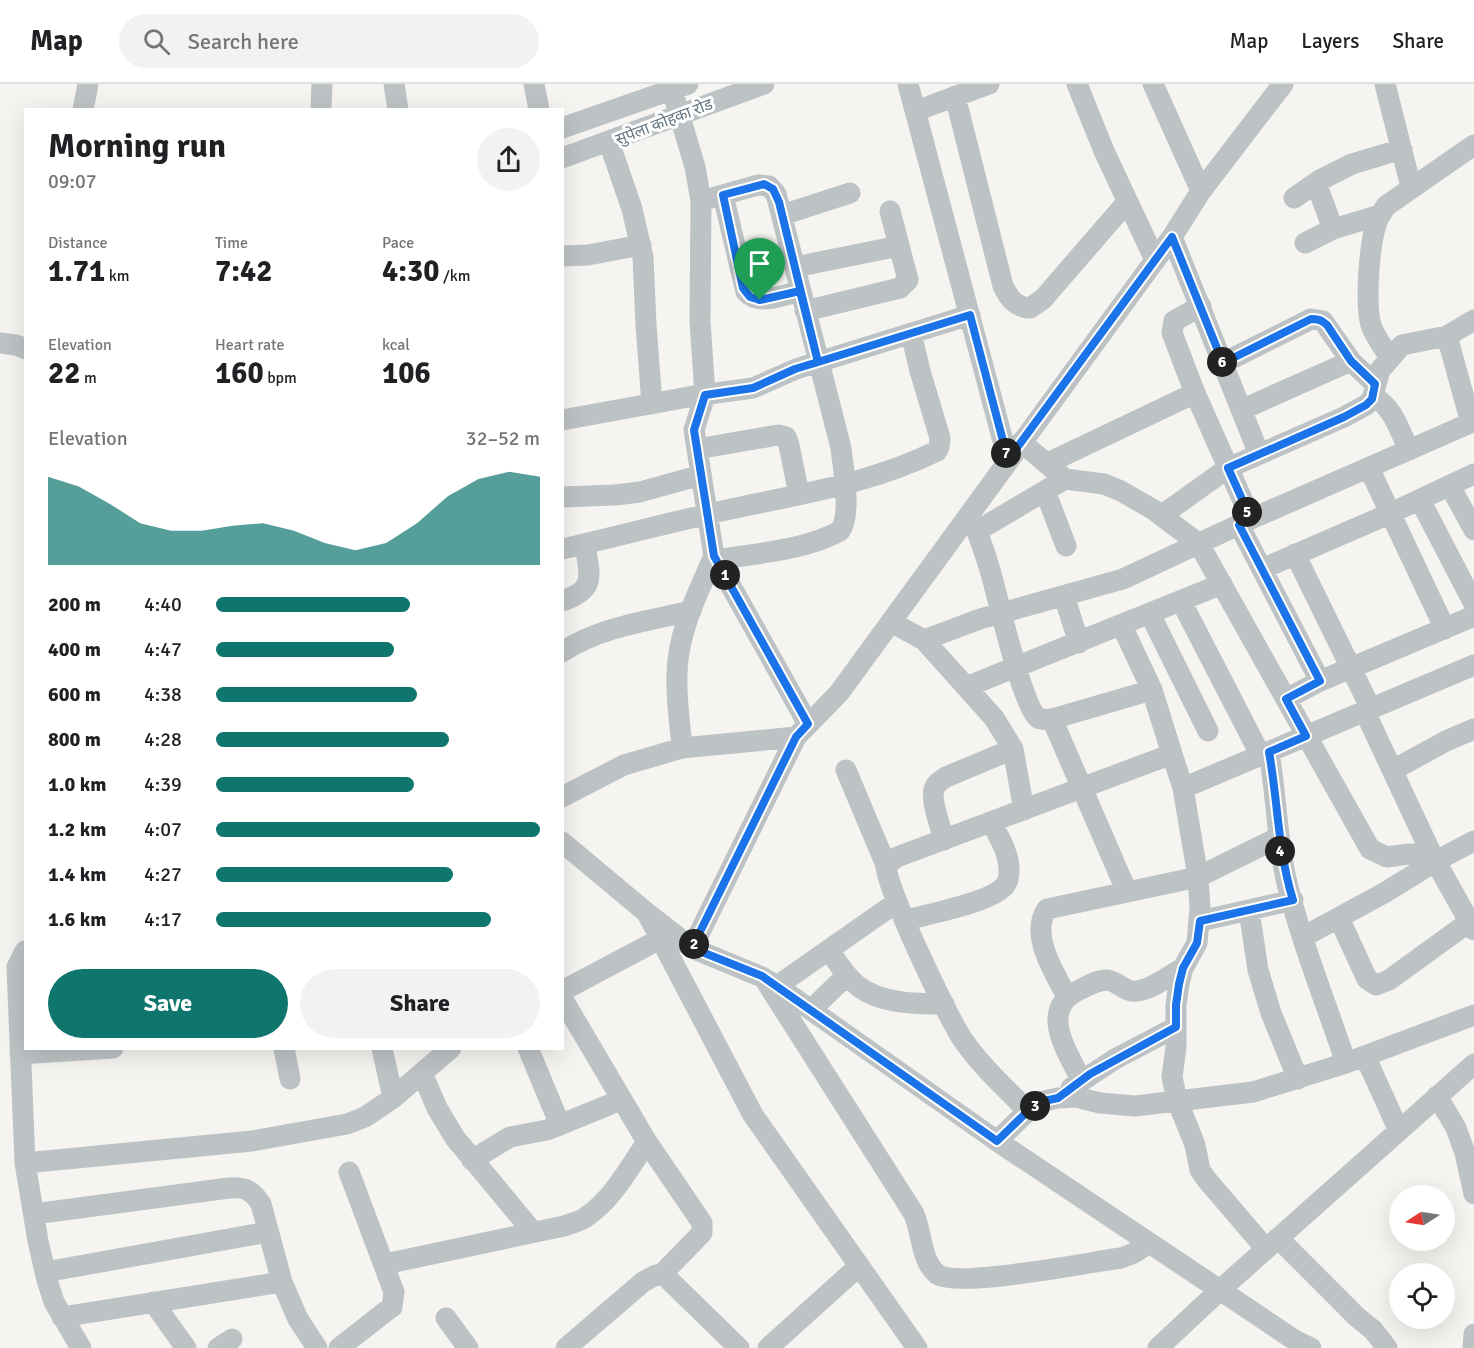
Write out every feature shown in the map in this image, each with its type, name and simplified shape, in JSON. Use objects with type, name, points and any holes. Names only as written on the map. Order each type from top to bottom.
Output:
[{"type":"street","points":[[83,108],[88,84]]},
{"type":"street","points":[[321,108],[322,84]]},
{"type":"street","points":[[394,84],[398,108]]},
{"type":"street","points":[[534,84],[538,108]]},
{"type":"street","name":"सुपेला कोहका रोड","points":[[564,157],[764,84]]},
{"type":"street","points":[[908,84],[1008,460]]},
{"type":"street","points":[[916,111],[989,84]]},
{"type":"street","points":[[1077,84],[1155,260]]},
{"type":"street","points":[[1153,84],[1206,184]]},
{"type":"street","points":[[692,948],[802,731],[839,693],[891,622],[972,525],[1008,460],[1172,237],[1206,184],[1284,84]]},
{"type":"street","points":[[1385,84],[1412,187]]},
{"type":"street","points":[[564,127],[680,87],[680,116],[695,167],[701,201],[700,321],[705,395],[694,430],[715,558],[802,731]]},
{"type":"street","points":[[955,96],[1003,286],[1007,294],[1018,305],[1030,308],[1043,299],[1128,202]]},
{"type":"street","points":[[609,142],[632,209],[641,245],[652,404]]},
{"type":"street","points":[[1409,450],[1391,411],[1382,401],[1377,339],[1371,324],[1368,302],[1373,234],[1386,206],[1474,146]]},
{"type":"street","points":[[1294,198],[1316,183],[1352,164],[1402,149]]},
{"type":"street","points":[[1316,183],[1333,229]]},
{"type":"street","points":[[701,201],[758,185],[769,186],[776,194],[840,448],[844,485],[845,520],[840,531],[788,548],[715,558]]},
{"type":"street","points":[[782,215],[850,193]]},
{"type":"street","points":[[723,195],[746,292],[750,297],[760,300],[803,301],[903,287],[908,280],[890,211]]},
{"type":"street","points":[[1305,243],[1333,229],[1380,215]]},
{"type":"street","points":[[1172,237],[1259,454]]},
{"type":"street","points":[[564,256],[588,255],[641,245]]},
{"type":"street","points":[[795,267],[899,246]]},
{"type":"street","points":[[1201,306],[1174,321],[1172,329],[1195,393],[1228,468],[1262,569],[1320,681]]},
{"type":"street","points":[[564,420],[753,388],[795,369],[970,315]]},
{"type":"street","points":[[1223,363],[1311,319],[1317,319],[1327,325],[1351,361],[1381,374]]},
{"type":"street","points":[[1162,515],[1228,468],[1366,405],[1381,374],[1402,345],[1447,336],[1474,320]]},
{"type":"street","points":[[564,549],[707,514],[844,485],[869,478],[937,451],[940,438],[911,333]]},
{"type":"street","points":[[924,640],[1000,614],[1123,579],[1245,522],[1470,425],[1447,336]]},
{"type":"street","points":[[1241,410],[1351,361]]},
{"type":"street","points":[[1048,464],[1195,393]]},
{"type":"street","points":[[697,449],[778,435],[786,437],[799,495]]},
{"type":"street","points":[[1021,442],[1065,479],[1104,484],[1121,491],[1162,515],[1199,543],[1370,849],[1388,857],[1408,854],[1434,858]]},
{"type":"street","points":[[1369,468],[1445,629]]},
{"type":"street","points":[[1262,569],[1474,474]]},
{"type":"street","points":[[564,497],[640,492],[701,475]]},
{"type":"street","points":[[972,525],[1045,491],[1065,479]]},
{"type":"street","points":[[1450,486],[1474,530]]},
{"type":"street","points":[[1045,491],[1066,546]]},
{"type":"street","points":[[1420,500],[1474,604]]},
{"type":"street","points":[[972,525],[993,581],[1000,614],[1016,665],[1032,710],[1040,719],[1052,719],[1152,690]]},
{"type":"street","points":[[564,600],[582,592],[588,586],[585,544]]},
{"type":"street","points":[[1295,554],[1351,668],[1393,770],[1434,858],[1472,926],[1389,980],[1376,985],[1367,979],[1339,918]]},
{"type":"street","points":[[682,748],[676,674],[690,611],[715,558]]},
{"type":"street","points":[[966,687],[1222,584]]},
{"type":"street","points":[[1064,596],[1079,643]]},
{"type":"street","points":[[1181,601],[1265,754],[1275,789],[1280,849],[1303,937],[1355,1060],[1399,1131]]},
{"type":"street","points":[[564,651],[592,636],[690,611]]},
{"type":"street","points":[[1150,614],[1209,731]]},
{"type":"street","points":[[1286,699],[1320,681],[1474,616]]},
{"type":"street","points":[[891,622],[924,640],[994,718],[1013,749],[1024,810]]},
{"type":"street","points":[[1122,626],[1152,690],[1183,788],[1198,878],[1200,921],[1197,943],[1183,968],[1176,1005],[1176,1047],[1172,1077],[1177,1100],[1196,1145],[1200,1170],[1207,1180],[1272,1243],[1373,1330],[1387,1348]]},
{"type":"street","points":[[1183,788],[1474,665]]},
{"type":"street","points":[[1052,719],[1127,892]]},
{"type":"street","points":[[1393,770],[1446,741],[1474,729]]},
{"type":"street","points":[[564,796],[624,765],[682,748],[802,731]]},
{"type":"street","points":[[944,840],[934,804],[933,788],[946,777],[1013,749]]},
{"type":"street","points":[[886,865],[897,857],[1172,754]]},
{"type":"street","points":[[846,770],[886,865],[888,881],[961,1038],[986,1070],[1028,1111]]},
{"type":"street","points":[[770,981],[901,911],[989,898],[1007,883],[1010,872],[1005,848],[992,822]]},
{"type":"street","points":[[1067,997],[1049,961],[1043,942],[1040,926],[1042,916],[1047,909],[1198,878],[1279,837]]},
{"type":"street","points":[[1303,937],[1384,893],[1434,858],[1474,841]]},
{"type":"street","points":[[564,844],[692,948],[770,981],[997,1141],[1296,1341],[1311,1348]]},
{"type":"street","points":[[1200,921],[1293,900]]},
{"type":"street","points":[[1249,910],[1258,970],[1298,1079]]},
{"type":"street","points":[[647,913],[753,1115],[917,1348]]},
{"type":"street","points":[[564,990],[660,939]]},
{"type":"street","points":[[829,950],[847,975],[860,987],[907,1004],[944,1004]]},
{"type":"street","points":[[19,963],[25,1163],[45,1272],[54,1302],[81,1348]]},
{"type":"street","points":[[1081,1080],[1059,1031],[1056,1018],[1067,997],[1105,980],[1126,990],[1138,991],[1183,968]]},
{"type":"street","points":[[811,1010],[847,975]]},
{"type":"street","points":[[770,981],[914,1214],[921,1232],[924,1252],[935,1273],[954,1279],[1003,1275],[1121,1258],[1149,1243]]},
{"type":"street","points":[[564,1001],[647,1142],[700,1218],[702,1233],[661,1275]]},
{"type":"street","points":[[997,1141],[1028,1111],[1044,1101],[1076,1097],[1100,1103],[1136,1106],[1253,1092],[1355,1060],[1474,1015]]},
{"type":"street","points":[[1058,1098],[1081,1080],[1115,1059],[1176,1027]]},
{"type":"street","points":[[20,1054],[86,1050]]},
{"type":"street","points":[[284,1050],[290,1079]]},
{"type":"street","points":[[382,1050],[393,1098]]},
{"type":"street","points":[[25,1163],[252,1141],[347,1124],[365,1117],[393,1098],[449,1050]]},
{"type":"street","points":[[529,1050],[560,1125]]},
{"type":"street","points":[[1158,1348],[1272,1243],[1474,1065]]},
{"type":"street","points":[[422,1073],[437,1108],[455,1138],[533,1232]]},
{"type":"street","points":[[1437,1096],[1456,1128],[1466,1153],[1474,1194]]},
{"type":"street","points":[[472,1160],[510,1137],[547,1131],[621,1100]]},
{"type":"street","points":[[385,1264],[584,1219],[612,1193],[647,1142]]},
{"type":"street","points":[[339,1348],[392,1307],[394,1292],[349,1172]]},
{"type":"street","points":[[34,1214],[240,1187],[254,1193],[261,1204],[282,1282],[298,1319],[317,1348]]},
{"type":"street","points":[[45,1272],[268,1232]]},
{"type":"street","points":[[768,1348],[859,1266]]},
{"type":"street","points":[[566,1348],[643,1282],[650,1277],[661,1275],[665,1276],[739,1348]]},
{"type":"street","points":[[62,1317],[282,1282]]},
{"type":"street","points":[[153,1302],[186,1348]]},
{"type":"street","points":[[446,1318],[465,1347]]},
{"type":"street","points":[[1473,1348],[1474,1334]]},
{"type":"route","points":[[760,300],[750,297],[743,288],[723,195],[764,184],[773,189],[779,202],[818,362],[970,315],[1008,460],[1172,237],[1223,363],[1311,319],[1317,319],[1327,325],[1351,361],[1375,384],[1372,399],[1366,405],[1228,468],[1251,519],[1239,525],[1320,681],[1286,699],[1306,736],[1269,752],[1280,849],[1293,900],[1200,921],[1197,943],[1183,968],[1179,984],[1176,1027],[1090,1074],[1058,1098],[1037,1105],[997,1141],[762,976],[692,948],[796,737],[808,724],[714,556],[694,430],[705,395],[753,388],[795,369],[818,362],[800,291],[760,300]]}]
